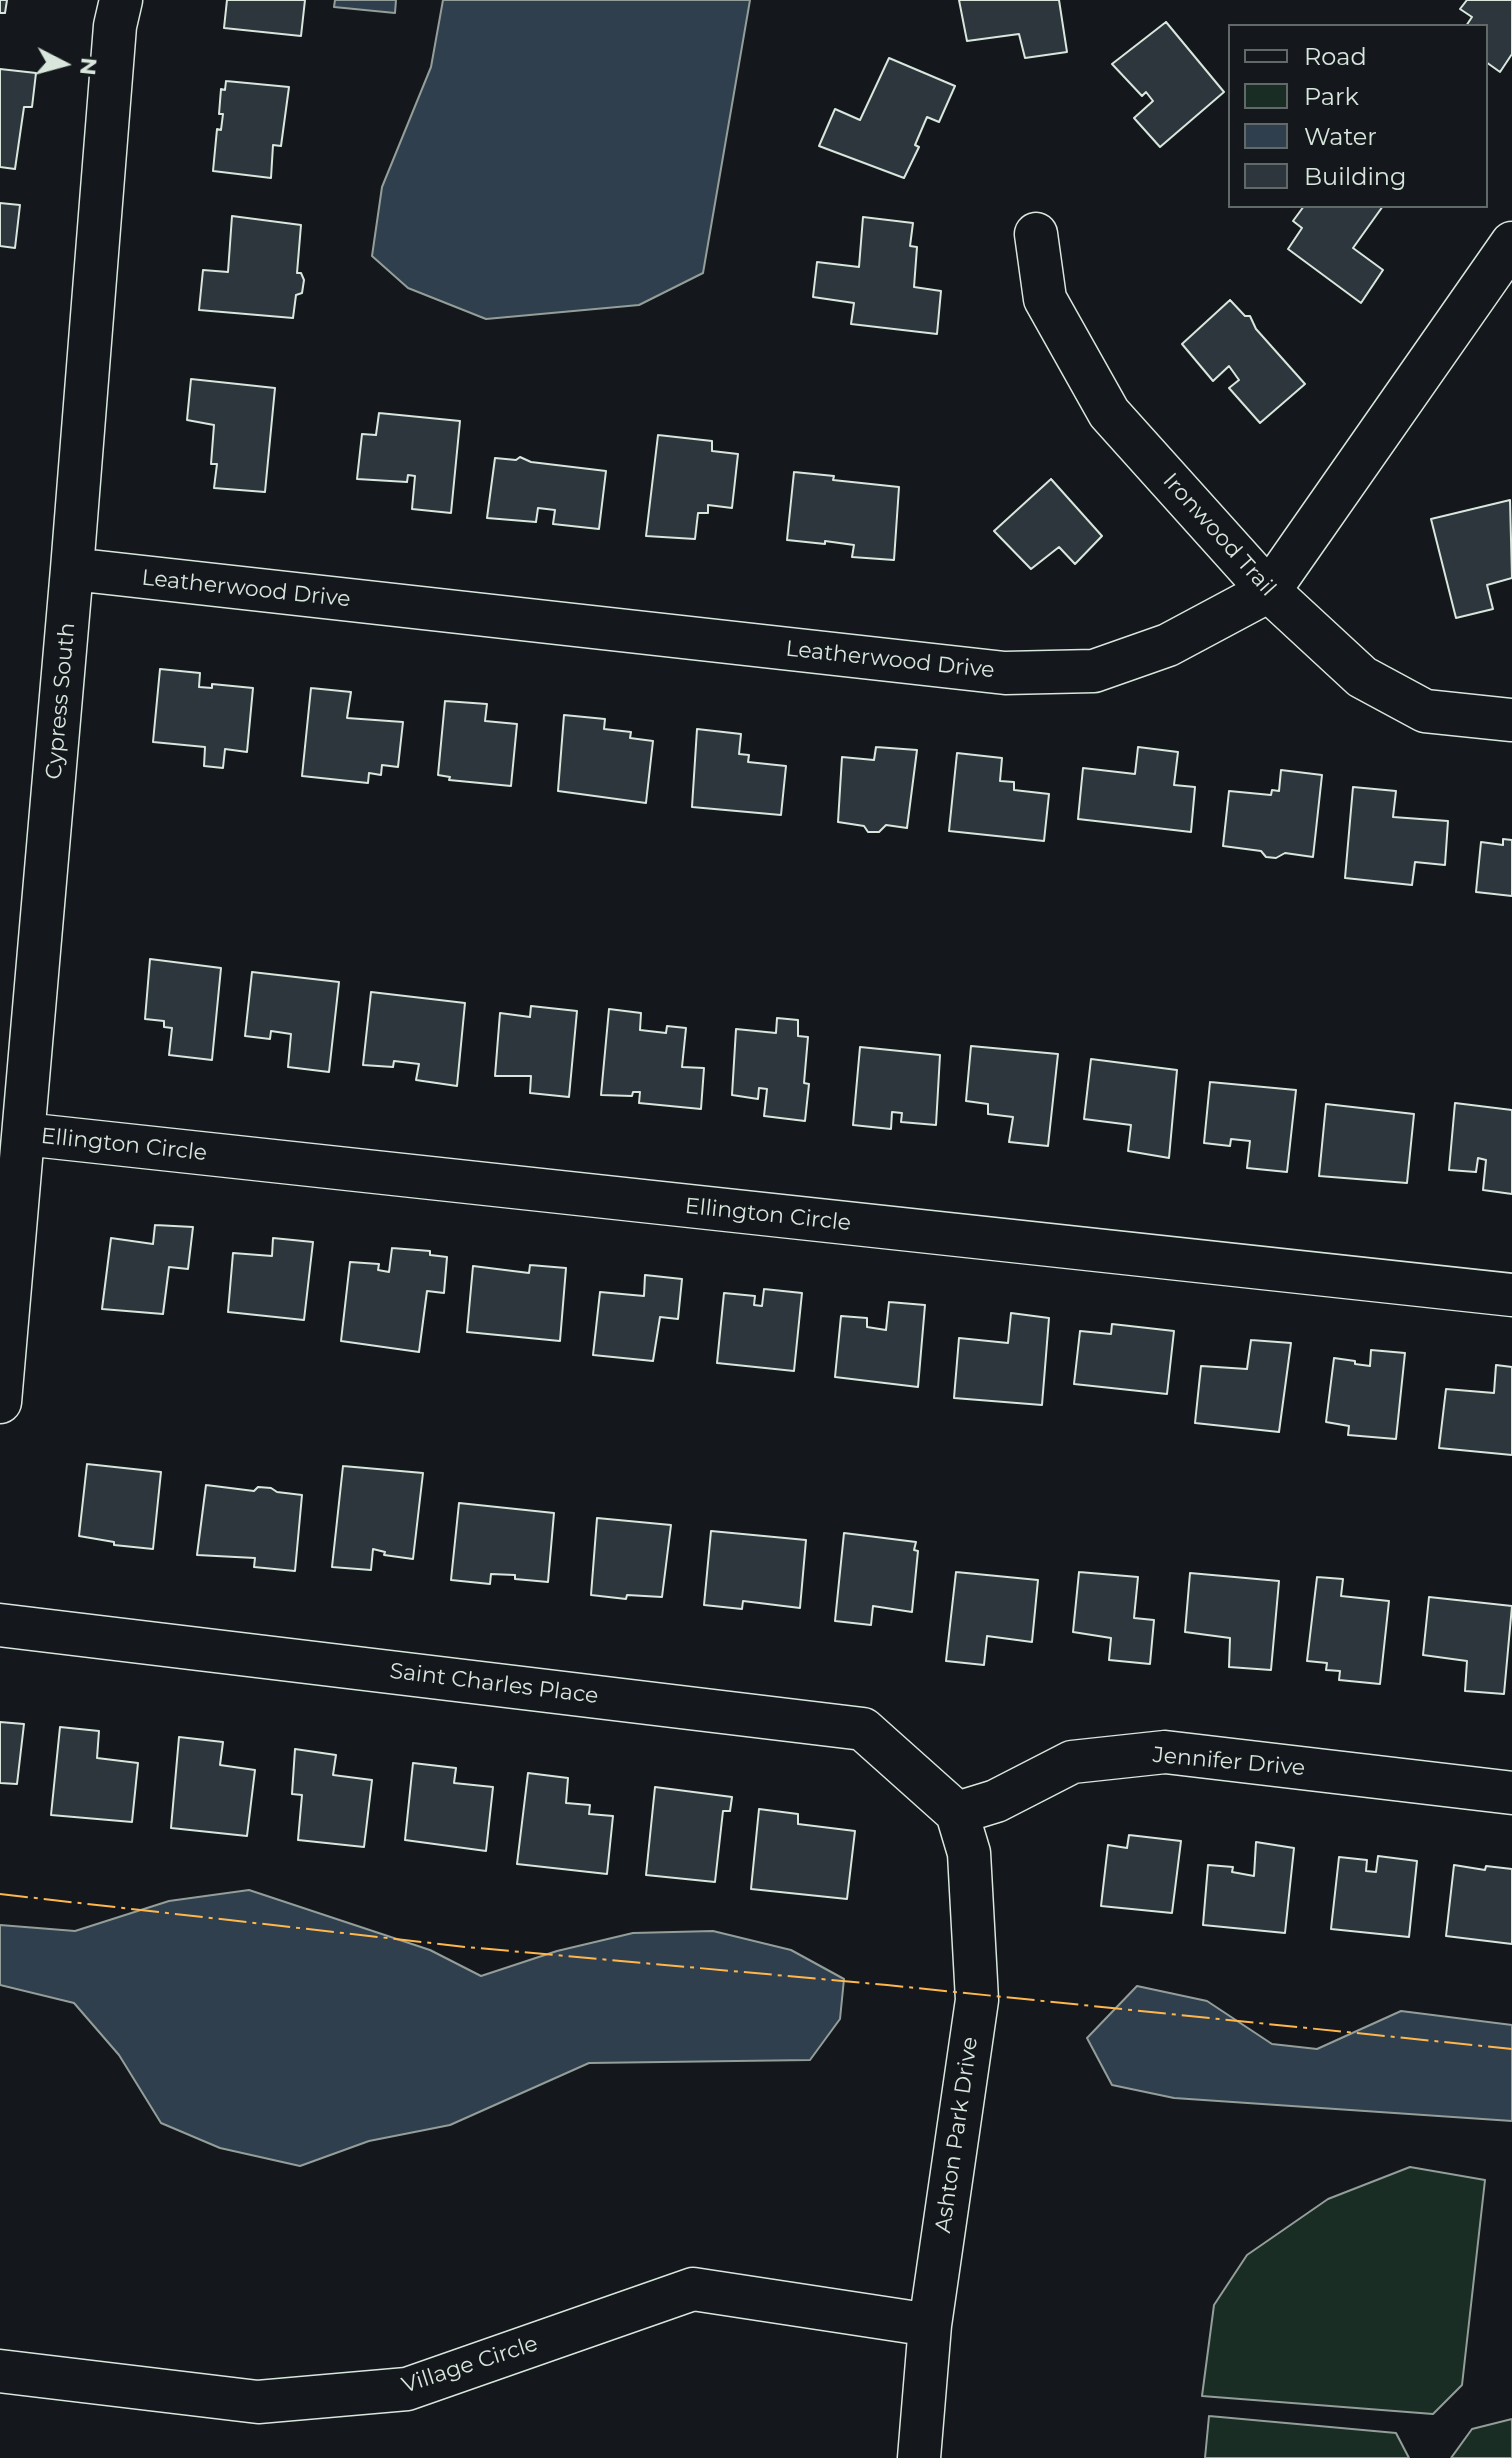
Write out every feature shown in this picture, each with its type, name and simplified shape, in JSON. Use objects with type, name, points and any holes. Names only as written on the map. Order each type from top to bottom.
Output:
[{"type":"street","name":"Cypress South","points":[[0,1402],[115,26],[121,0]]},
{"type":"street","name":"Ironwood Trail","points":[[1036,234],[1045,299],[1109,413],[1269,591],[1362,677],[1425,711],[1512,720]]},
{"type":"street","name":"Leatherwood Drive","points":[[72,569],[1005,673],[1094,671],[1168,645],[1269,591],[1512,243]]},
{"type":"street","name":"Ellington Circle","points":[[24,1134],[1512,1295]]},
{"type":"street","name":"Saint Charles Place","points":[[0,1625],[863,1729],[957,1813]]},
{"type":"street","name":"Jennifer Drive","points":[[957,1813],[996,1801],[1072,1762],[1165,1752],[1512,1793]]},
{"type":"street","name":"Ashton Park Drive","points":[[919,2458],[930,2325],[977,2000],[969,1853],[957,1813]]},
{"type":"street","name":"Village Circle","points":[[0,2371],[258,2402],[407,2389],[693,2289],[930,2325]]},
{"type":"green space","points":[[1410,2167],[1485,2180],[1462,2385],[1433,2414],[1202,2396],[1214,2305],[1247,2255],[1328,2199]]},
{"type":"green space","points":[[1209,2416],[1396,2433],[1409,2458],[1205,2458]]},
{"type":"green space","points":[[1512,2419],[1512,2458],[1451,2458],[1472,2429]]},
{"type":"water","points":[[335,0],[396,0],[395,13],[334,7]]},
{"type":"water","points":[[443,0],[750,0],[703,273],[639,305],[486,319],[408,288],[372,256],[382,187],[431,67]]},
{"type":"water","points":[[249,1890],[430,1950],[481,1976],[557,1951],[633,1933],[713,1931],[791,1950],[844,1979],[840,2019],[810,2060],[589,2063],[450,2125],[369,2141],[300,2166],[220,2148],[161,2123],[119,2055],[74,2003],[0,1985],[0,1925],[75,1931],[169,1901]]},
{"type":"water","points":[[1137,1986],[1207,2001],[1272,2044],[1317,2049],[1401,2011],[1512,2025],[1512,2121],[1174,2098],[1112,2085],[1087,2038]]},
{"type":"building","points":[[0,0],[7,0],[5,13],[0,13]]},
{"type":"building","points":[[227,0],[305,0],[301,36],[224,28]]},
{"type":"building","points":[[959,0],[1059,0],[1067,52],[1025,58],[1019,34],[967,41]]},
{"type":"building","points":[[1467,0],[1512,0],[1512,54],[1500,72],[1488,63],[1488,24],[1467,24],[1472,17],[1460,9]]},
{"type":"building","points":[[1166,22],[1224,92],[1160,147],[1134,118],[1153,101],[1146,92],[1142,96],[1112,64]]},
{"type":"building","points":[[889,58],[955,86],[939,122],[927,117],[915,145],[919,147],[904,178],[819,146],[835,109],[860,120]]},
{"type":"building","points":[[0,69],[36,73],[32,107],[24,107],[15,169],[0,167]]},
{"type":"building","points":[[226,81],[289,87],[281,146],[273,145],[271,178],[213,171],[217,129],[221,130],[223,114],[219,114],[221,89],[225,90]]},
{"type":"building","points":[[0,203],[20,205],[15,248],[0,246]]},
{"type":"building","points":[[1303,208],[1382,208],[1353,248],[1383,270],[1361,303],[1288,249],[1302,228],[1293,221]]},
{"type":"building","points":[[232,216],[301,225],[297,273],[301,273],[304,280],[302,293],[296,295],[293,318],[199,310],[203,270],[228,272]]},
{"type":"building","points":[[863,217],[913,223],[910,246],[917,247],[914,287],[941,291],[937,334],[851,324],[854,303],[813,297],[817,262],[859,267]]},
{"type":"building","points":[[1230,300],[1245,316],[1250,316],[1256,329],[1305,384],[1260,423],[1229,388],[1239,380],[1229,366],[1213,381],[1182,344]]},
{"type":"building","points":[[191,379],[275,388],[265,492],[214,488],[217,464],[211,464],[214,425],[187,420]]},
{"type":"building","points":[[379,413],[460,421],[451,513],[412,509],[415,476],[408,475],[407,482],[357,479],[362,434],[376,435]]},
{"type":"building","points":[[658,435],[712,441],[712,451],[738,454],[732,508],[708,505],[708,513],[698,513],[695,539],[646,536]]},
{"type":"building","points":[[520,457],[531,462],[606,471],[599,529],[553,524],[555,510],[538,508],[536,522],[487,518],[495,458],[516,460]]},
{"type":"building","points":[[794,472],[834,476],[833,480],[899,487],[894,560],[852,557],[854,545],[787,540]]},
{"type":"building","points":[[1051,479],[1102,536],[1075,564],[1059,547],[1031,569],[994,531]]},
{"type":"building","points":[[1510,500],[1512,578],[1487,585],[1493,609],[1456,618],[1431,519]]},
{"type":"building","points":[[160,669],[200,673],[199,687],[212,688],[212,684],[253,688],[247,752],[225,749],[223,768],[204,766],[205,747],[153,742]]},
{"type":"building","points":[[311,688],[351,692],[347,718],[403,722],[398,767],[382,765],[381,775],[369,773],[368,783],[302,776]]},
{"type":"building","points":[[445,701],[487,704],[485,721],[517,724],[511,786],[449,780],[450,777],[438,775]]},
{"type":"building","points":[[564,715],[605,719],[604,729],[631,732],[630,738],[653,741],[646,803],[558,791]]},
{"type":"building","points":[[697,729],[741,734],[739,754],[749,755],[748,762],[786,766],[781,815],[692,807]]},
{"type":"building","points":[[876,747],[917,750],[907,828],[886,825],[879,832],[868,832],[864,826],[838,822],[842,757],[874,760]]},
{"type":"building","points":[[1138,747],[1178,752],[1174,785],[1195,787],[1191,832],[1078,819],[1083,768],[1135,774]]},
{"type":"building","points":[[957,753],[1002,758],[1000,781],[1014,782],[1014,790],[1049,794],[1044,841],[949,831]]},
{"type":"building","points":[[1281,770],[1322,775],[1313,857],[1285,853],[1276,858],[1266,857],[1261,851],[1223,846],[1229,791],[1271,795],[1272,790],[1279,791]]},
{"type":"building","points":[[1353,787],[1396,791],[1393,817],[1448,821],[1445,865],[1415,862],[1412,885],[1345,878]]},
{"type":"building","points":[[1503,839],[1512,840],[1512,896],[1476,892],[1481,842],[1503,845]]},
{"type":"building","points":[[150,959],[221,968],[212,1060],[169,1055],[172,1028],[164,1027],[164,1021],[145,1019]]},
{"type":"building","points":[[252,972],[339,982],[329,1072],[288,1067],[291,1034],[271,1031],[270,1039],[245,1036]]},
{"type":"building","points":[[371,992],[465,1003],[457,1086],[416,1080],[419,1064],[394,1061],[393,1067],[363,1065]]},
{"type":"building","points":[[531,1006],[577,1011],[569,1097],[530,1093],[531,1076],[495,1076],[500,1013],[530,1017]]},
{"type":"building","points":[[609,1009],[641,1013],[640,1030],[666,1033],[667,1026],[686,1028],[682,1067],[704,1068],[701,1109],[639,1103],[640,1092],[633,1092],[632,1096],[601,1095]]},
{"type":"building","points":[[777,1018],[798,1020],[798,1036],[808,1037],[804,1083],[809,1084],[805,1121],[764,1116],[767,1089],[759,1088],[758,1099],[732,1095],[736,1029],[776,1033]]},
{"type":"building","points":[[971,1046],[1058,1054],[1048,1146],[1009,1142],[1013,1117],[988,1114],[988,1104],[966,1101]]},
{"type":"building","points":[[860,1047],[940,1055],[936,1125],[901,1122],[902,1113],[892,1112],[891,1129],[853,1125]]},
{"type":"building","points":[[1091,1059],[1177,1070],[1169,1158],[1128,1151],[1131,1125],[1084,1119]]},
{"type":"building","points":[[1210,1082],[1296,1090],[1287,1172],[1247,1168],[1250,1141],[1231,1139],[1230,1146],[1204,1143]]},
{"type":"building","points":[[1455,1103],[1512,1110],[1512,1194],[1483,1190],[1486,1160],[1478,1158],[1476,1172],[1449,1170]]},
{"type":"building","points":[[1326,1104],[1414,1114],[1407,1183],[1319,1176]]},
{"type":"building","points":[[155,1225],[193,1227],[188,1269],[169,1267],[163,1314],[102,1309],[111,1238],[153,1244]]},
{"type":"building","points":[[273,1238],[313,1242],[304,1320],[228,1312],[233,1253],[272,1256]]},
{"type":"building","points":[[392,1248],[430,1251],[430,1255],[447,1257],[444,1293],[427,1291],[419,1352],[341,1341],[350,1262],[379,1264],[378,1270],[389,1272]]},
{"type":"building","points":[[530,1265],[566,1268],[560,1341],[467,1332],[473,1266],[529,1273]]},
{"type":"building","points":[[645,1275],[682,1279],[678,1319],[660,1317],[653,1361],[593,1355],[600,1292],[644,1296]]},
{"type":"building","points":[[764,1289],[802,1293],[794,1371],[717,1363],[724,1293],[755,1296],[754,1305],[762,1306]]},
{"type":"building","points":[[889,1302],[925,1305],[918,1387],[835,1377],[841,1316],[867,1318],[867,1327],[886,1330]]},
{"type":"building","points":[[1011,1313],[1049,1318],[1042,1405],[954,1398],[959,1338],[1008,1343]]},
{"type":"building","points":[[1112,1324],[1174,1331],[1167,1394],[1074,1384],[1080,1331],[1111,1334]]},
{"type":"building","points":[[1251,1340],[1291,1343],[1279,1432],[1195,1423],[1201,1366],[1247,1369]]},
{"type":"building","points":[[1371,1350],[1405,1353],[1396,1439],[1348,1435],[1349,1426],[1326,1422],[1334,1358],[1370,1366]]},
{"type":"building","points":[[1496,1365],[1512,1367],[1512,1455],[1439,1448],[1446,1389],[1494,1393]]},
{"type":"building","points":[[87,1464],[161,1472],[153,1549],[114,1545],[114,1542],[79,1536]]},
{"type":"building","points":[[343,1466],[423,1473],[413,1559],[384,1555],[385,1552],[373,1549],[371,1570],[332,1567]]},
{"type":"building","points":[[206,1485],[254,1491],[258,1487],[271,1488],[277,1492],[302,1495],[295,1571],[254,1567],[255,1558],[197,1555]]},
{"type":"building","points":[[459,1503],[554,1513],[548,1582],[491,1574],[490,1584],[451,1580]]},
{"type":"building","points":[[597,1518],[671,1525],[662,1597],[627,1595],[626,1599],[591,1595]]},
{"type":"building","points":[[711,1531],[806,1540],[800,1608],[743,1601],[742,1609],[704,1605]]},
{"type":"building","points":[[844,1533],[916,1542],[914,1550],[918,1551],[912,1612],[873,1606],[871,1625],[835,1621]]},
{"type":"building","points":[[956,1572],[1038,1580],[1032,1642],[987,1636],[984,1665],[946,1661]]},
{"type":"building","points":[[1079,1572],[1138,1577],[1134,1618],[1154,1620],[1150,1664],[1109,1660],[1111,1638],[1073,1632]]},
{"type":"building","points":[[1190,1573],[1279,1581],[1271,1670],[1229,1667],[1230,1638],[1185,1632]]},
{"type":"building","points":[[1317,1577],[1343,1579],[1341,1596],[1389,1601],[1380,1684],[1339,1680],[1340,1671],[1326,1670],[1327,1663],[1307,1661]]},
{"type":"building","points":[[1429,1597],[1512,1606],[1504,1694],[1465,1691],[1467,1661],[1423,1655]]},
{"type":"building","points":[[0,1722],[24,1724],[17,1784],[0,1783]]},
{"type":"building","points":[[60,1727],[99,1731],[97,1758],[138,1763],[132,1822],[51,1815]]},
{"type":"building","points":[[179,1737],[223,1742],[220,1765],[255,1770],[247,1836],[171,1828]]},
{"type":"building","points":[[295,1749],[336,1755],[333,1775],[372,1780],[364,1847],[298,1840],[302,1795],[292,1794]]},
{"type":"building","points":[[413,1763],[456,1768],[454,1783],[493,1787],[486,1851],[405,1840]]},
{"type":"building","points":[[528,1773],[568,1778],[566,1803],[590,1805],[589,1814],[613,1816],[607,1874],[517,1864]]},
{"type":"building","points":[[655,1787],[732,1797],[730,1811],[723,1811],[715,1882],[646,1875]]},
{"type":"building","points":[[759,1809],[798,1814],[798,1824],[855,1831],[847,1899],[751,1889]]},
{"type":"building","points":[[1129,1835],[1181,1841],[1172,1913],[1101,1906],[1108,1845],[1127,1848]]},
{"type":"building","points":[[1256,1842],[1294,1848],[1285,1933],[1203,1925],[1208,1865],[1233,1867],[1232,1872],[1254,1876]]},
{"type":"building","points":[[1378,1856],[1417,1861],[1409,1937],[1331,1929],[1339,1857],[1367,1860],[1366,1871],[1376,1872]]},
{"type":"building","points":[[1454,1865],[1485,1870],[1486,1866],[1512,1869],[1512,1944],[1446,1936]]},
{"type":"power","points":[[0,1894],[466,1947],[887,1985],[1512,2049]]}]
